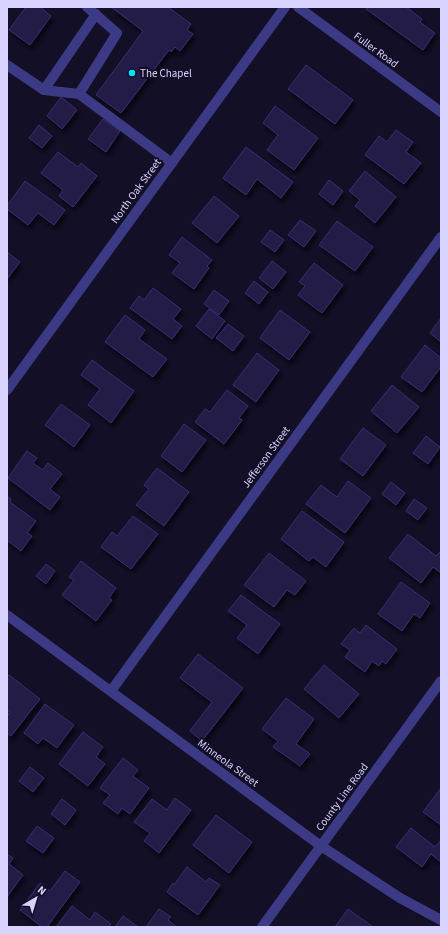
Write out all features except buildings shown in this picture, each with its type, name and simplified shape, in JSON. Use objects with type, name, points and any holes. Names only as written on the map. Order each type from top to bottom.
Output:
[{"type":"street","points":[[79,94],[117,33],[87,7]]},
{"type":"street","name":"North Oak Street","points":[[7,390],[285,7]]},
{"type":"street","name":"Fuller Road","points":[[298,7],[441,112]]},
{"type":"street","points":[[44,90],[96,14]]},
{"type":"street","points":[[7,65],[44,90],[79,94],[172,163]]},
{"type":"street","name":"Jefferson Street","points":[[110,691],[441,237]]},
{"type":"street","name":"Minneola Street","points":[[7,615],[321,846],[400,898],[441,920]]},
{"type":"street","name":"County Line Road","points":[[262,927],[441,681]]},
{"type":"place","name":"The Chapel","points":[[132,73]]}]
